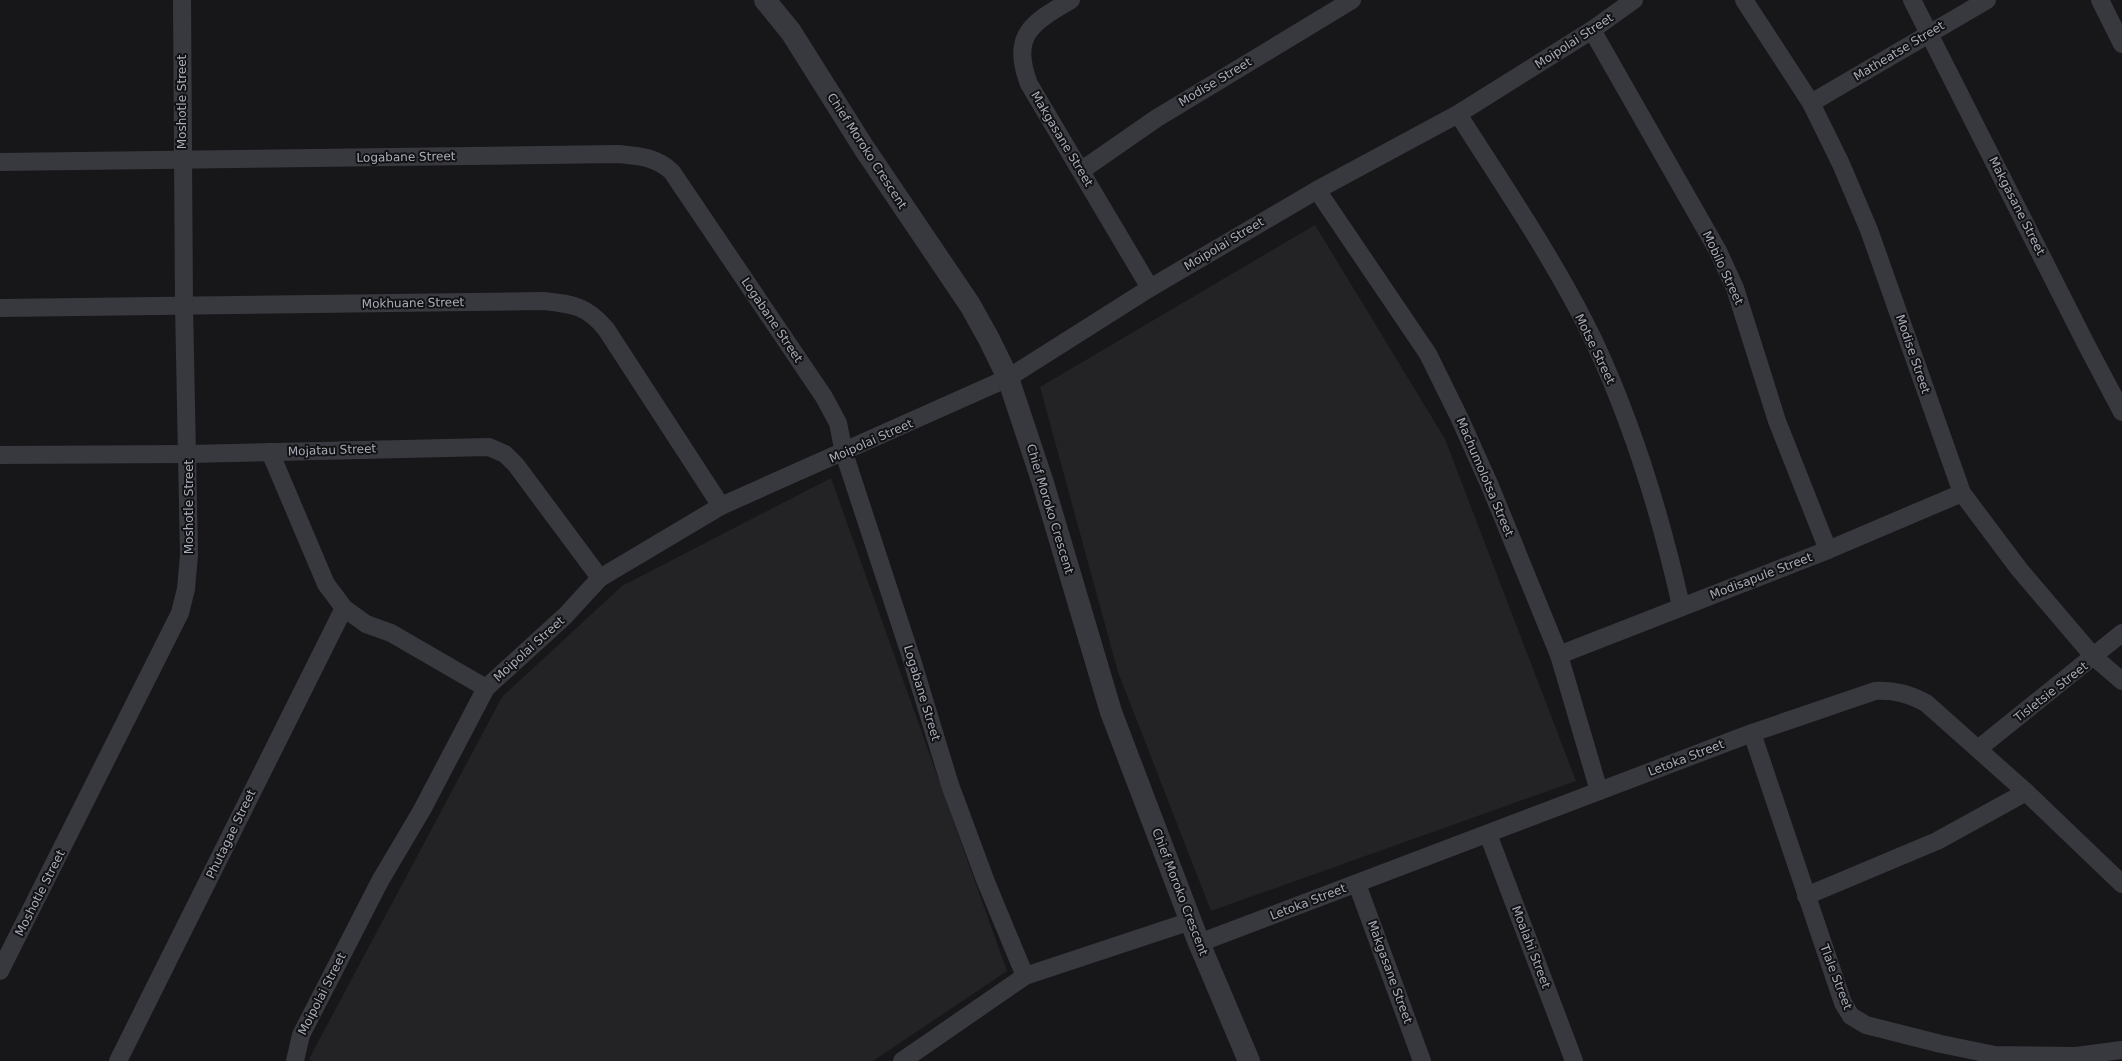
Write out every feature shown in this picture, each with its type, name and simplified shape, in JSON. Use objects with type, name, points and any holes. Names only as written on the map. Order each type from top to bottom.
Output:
[{"type":"street","name":"Moshotle Street","points":[[0,971],[180,613],[186,589],[190,556],[184,305],[182,0]]},
{"type":"street","name":"Chief Moroko Crescent","points":[[765,0],[791,32],[864,148],[970,305],[989,338],[1008,378],[1043,483],[1111,712],[1199,943],[1249,1061]]},
{"type":"street","name":"Makgasane Street","points":[[1071,0],[1045,16],[1028,30],[1023,41],[1024,71],[1029,84],[1082,170],[1150,288]]},
{"type":"street","name":"Modise Street","points":[[1082,170],[1157,118],[1352,0]]},
{"type":"street","name":"Moipolai Street","points":[[295,1061],[300,1034],[380,881],[422,810],[486,688],[565,616],[600,578],[721,506],[844,453],[1008,378],[1150,288],[1317,190],[1458,114],[1592,30],[1634,0]]},
{"type":"street","name":"Modise Street","points":[[1744,0],[1812,103],[1841,164],[1869,230],[1962,493],[2019,569],[2094,657],[2122,681]]},
{"type":"street","name":"Makgasane Street","points":[[1912,0],[2122,412]]},
{"type":"street","name":"Matheatse Street","points":[[1812,103],[1987,0]]},
{"type":"street","points":[[2100,0],[2122,44]]},
{"type":"street","name":"Mobilo Street","points":[[1592,30],[1718,251],[1735,288],[1777,421],[1828,550]]},
{"type":"street","name":"Motse Street","points":[[1458,114],[1558,274],[1593,340],[1616,392],[1641,462],[1666,542],[1681,606]]},
{"type":"street","name":"Logabane Street","points":[[0,162],[618,154],[656,160],[672,172],[824,397],[838,423],[844,453],[912,660],[950,786],[986,882],[1025,976]]},
{"type":"street","name":"Machumolotsa Street","points":[[1317,190],[1428,354],[1490,486],[1559,655],[1599,791]]},
{"type":"street","name":"Mokhuane Street","points":[[0,308],[544,301],[567,303],[582,308],[596,318],[611,336],[721,506]]},
{"type":"street","name":"Mojatau Street","points":[[0,455],[188,454],[476,446],[497,449],[516,465],[600,578]]},
{"type":"street","points":[[270,452],[326,584],[344,608],[366,624],[390,633],[486,688]]},
{"type":"street","name":"Modisapule Street","points":[[1559,655],[1828,550],[1962,493]]},
{"type":"street","name":"Phutagae Street","points":[[118,1061],[344,608]]},
{"type":"street","name":"Tisletsie Street","points":[[1978,749],[2122,633]]},
{"type":"street","name":"Letoka Street","points":[[1199,943],[1752,733],[1876,690],[1892,690],[1910,695],[1926,703],[2026,792],[2122,884]]},
{"type":"street","name":"Tlale Street","points":[[1752,733],[1843,1003],[1851,1016],[1866,1025],[1995,1058],[2061,1056],[2122,1050]]},
{"type":"street","points":[[1806,896],[1937,841],[2026,792]]},
{"type":"street","name":"Moalahi Street","points":[[1488,834],[1574,1061]]},
{"type":"street","name":"Makgasane Street","points":[[1357,884],[1422,1061]]},
{"type":"street","points":[[902,1061],[1025,976],[1191,921]]},
{"type":"shaded area","points":[[1315,225],[1445,439],[1576,781],[1211,911],[1118,672],[1040,387]]},
{"type":"shaded area","points":[[831,478],[1007,971],[873,1061],[313,1061],[309,1059],[502,697],[622,586]]}]
